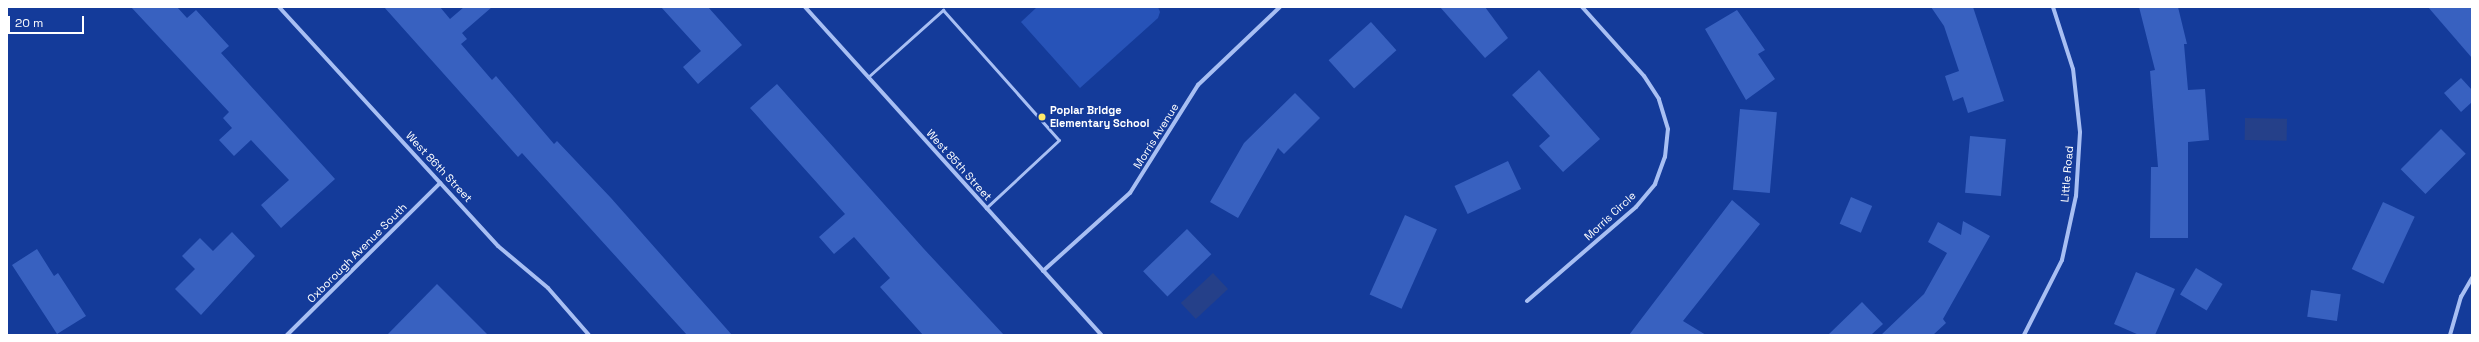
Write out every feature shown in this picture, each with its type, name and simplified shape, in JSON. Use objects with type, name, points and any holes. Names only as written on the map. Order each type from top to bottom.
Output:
[{"type":"street","name":"West 86th Street","points":[[280,7],[498,246],[548,288],[589,335]]},
{"type":"street","name":"West 85th Street","points":[[805,7],[1101,335]]},
{"type":"street","name":"Morris Avenue","points":[[1043,271],[1130,193],[1198,85],[1280,7]]},
{"type":"street","name":"Morris Circle","points":[[1527,301],[1636,207],[1654,184],[1664,157],[1668,129],[1659,99],[1644,76],[1582,7]]},
{"type":"street","name":"Little Road","points":[[2024,335],[2062,260],[2076,196],[2080,132],[2073,69],[2053,7]]},
{"type":"street","name":"Oxborough Avenue South","points":[[287,335],[440,183]]},
{"type":"street","points":[[2450,335],[2462,297],[2472,278]]},
{"type":"lane","points":[[868,77],[943,10],[1059,140],[986,208]]},
{"type":"shaded area","points":[[1037,7],[1158,7],[1160,12],[1158,18],[1080,88],[1021,22]]},
{"type":"shaded area","points":[[2245,118],[2287,119],[2287,141],[2245,140]]},
{"type":"shaded area","points":[[1213,273],[1228,289],[1196,319],[1181,303]]},
{"type":"building","points":[[131,7],[177,7],[187,18],[196,10],[229,46],[221,53],[335,179],[281,228],[261,205],[289,180],[251,140],[234,156],[219,140],[232,128],[223,118],[229,112]]},
{"type":"building","points":[[384,7],[440,7],[450,19],[464,7],[492,7],[462,33],[467,39],[461,44],[492,80],[496,76],[554,144],[557,141],[611,198],[732,335],[687,335],[522,153],[518,157]]},
{"type":"building","points":[[661,7],[708,7],[742,45],[698,84],[683,67],[701,51]]},
{"type":"building","points":[[1440,7],[1485,7],[1508,38],[1485,58]]},
{"type":"building","points":[[1931,7],[1973,7],[2004,101],[1968,113],[1963,97],[1953,101],[1945,76],[1959,71],[1944,26]]},
{"type":"building","points":[[2139,7],[2178,7],[2187,44],[2184,44],[2188,90],[2205,89],[2209,140],[2188,142],[2188,238],[2150,238],[2151,167],[2158,167],[2150,71],[2155,70]]},
{"type":"building","points":[[2428,7],[2472,7],[2472,58]]},
{"type":"building","points":[[1737,10],[1765,50],[1758,54],[1775,79],[1746,100],[1705,29]]},
{"type":"building","points":[[1371,22],[1396,50],[1354,88],[1329,60]]},
{"type":"building","points":[[1539,70],[1600,139],[1563,172],[1539,146],[1550,136],[1512,95]]},
{"type":"building","points":[[2461,78],[2472,90],[2472,102],[2461,112],[2444,93]]},
{"type":"building","points":[[777,84],[924,249],[1004,335],[923,335],[880,287],[890,278],[854,237],[834,254],[819,237],[845,214],[750,108]]},
{"type":"building","points":[[1295,93],[1320,118],[1284,154],[1278,148],[1238,218],[1210,202],[1244,143]]},
{"type":"building","points":[[1740,109],[1777,112],[1770,193],[1733,190]]},
{"type":"building","points":[[2441,129],[2466,154],[2425,194],[2401,169]]},
{"type":"building","points":[[1970,136],[2006,139],[2001,196],[1965,193]]},
{"type":"building","points":[[1508,161],[1521,189],[1468,214],[1455,186]]},
{"type":"building","points":[[1851,197],[1872,206],[1861,233],[1840,224]]},
{"type":"building","points":[[1732,200],[1760,224],[1683,321],[1706,335],[1629,335]]},
{"type":"building","points":[[2383,202],[2415,217],[2383,284],[2352,269]]},
{"type":"building","points":[[1405,215],[1437,229],[1402,309],[1370,294]]},
{"type":"building","points":[[1963,221],[1990,236],[1943,319],[1946,323],[1933,335],[1881,335],[1924,294],[1947,253],[1928,242],[1938,222],[1961,235]]},
{"type":"building","points":[[1187,229],[1211,254],[1167,297],[1143,271]]},
{"type":"building","points":[[232,232],[255,256],[201,315],[175,289],[195,269],[182,256],[200,238],[213,251]]},
{"type":"building","points":[[37,249],[54,276],[58,273],[86,316],[57,334],[12,265]]},
{"type":"building","points":[[2196,268],[2223,284],[2207,311],[2180,295]]},
{"type":"building","points":[[2136,272],[2175,289],[2155,335],[2139,335],[2114,324]]},
{"type":"building","points":[[437,284],[488,335],[387,335]]},
{"type":"building","points":[[2311,290],[2341,294],[2337,321],[2307,317]]},
{"type":"building","points":[[1862,302],[1883,324],[1871,335],[1828,335]]},
{"type":"place","name":"Poplar Bridge Elementary School","points":[[1042,117]]}]
